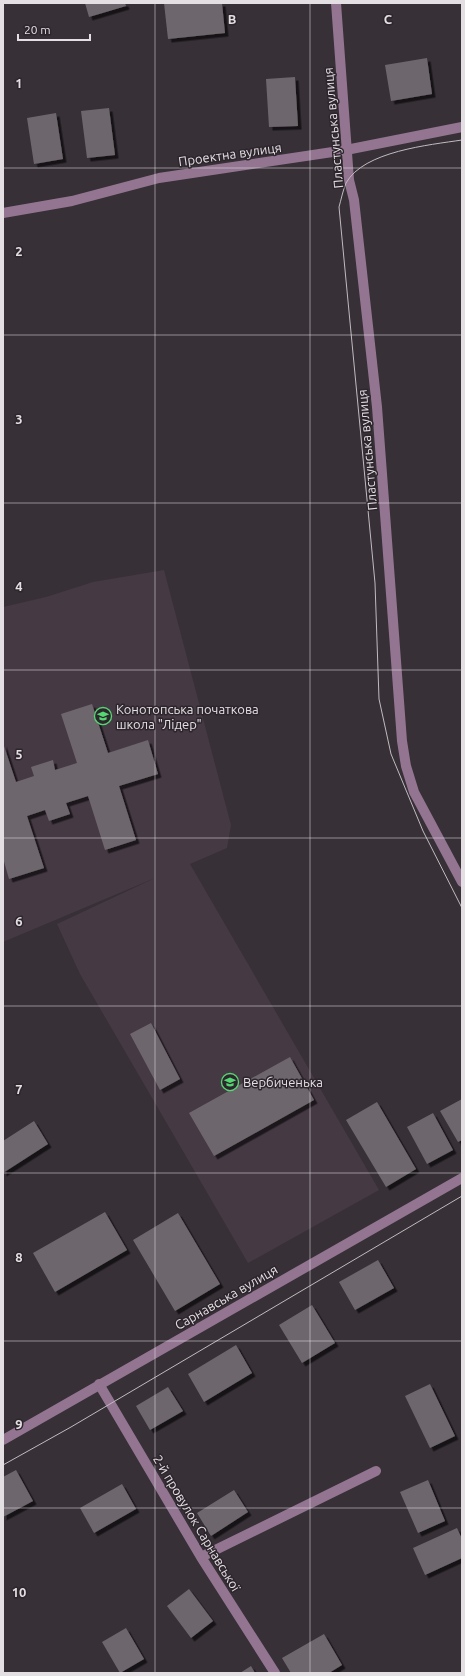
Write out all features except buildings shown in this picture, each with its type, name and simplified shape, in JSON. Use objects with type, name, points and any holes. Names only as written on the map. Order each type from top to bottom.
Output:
[{"type":"street","name":"Пластунська вулиця","points":[[336,3],[349,180],[354,200],[377,407],[402,741],[406,766],[414,792],[462,882]]},
{"type":"street","name":"Проектна вулиця","points":[[3,213],[72,201],[159,178],[346,150],[462,128]]},
{"type":"street","name":"Сарнавська вулиця","points":[[3,1440],[462,1178]]},
{"type":"street","name":"2-й провулок Сарнавської","points":[[99,1384],[200,1557],[275,1673]]},
{"type":"street","points":[[200,1557],[376,1471]]},
{"type":"shaded area","points":[[164,570],[231,825],[227,848],[190,864],[379,1190],[248,1263],[80,974],[57,924],[155,878],[3,942],[3,607],[46,597],[93,582]]},
{"type":"tram line","points":[[462,140],[398,151],[367,163],[355,172],[346,183],[339,207],[375,583],[379,699],[391,754],[423,831],[462,908]]},
{"type":"tram line","points":[[3,1465],[71,1427],[462,1196]]},
{"type":"place","name":"Конотопська початкова школа \"Лідер\"","points":[[103,716]]},
{"type":"place","name":"Вербиченька","points":[[230,1082]]}]
